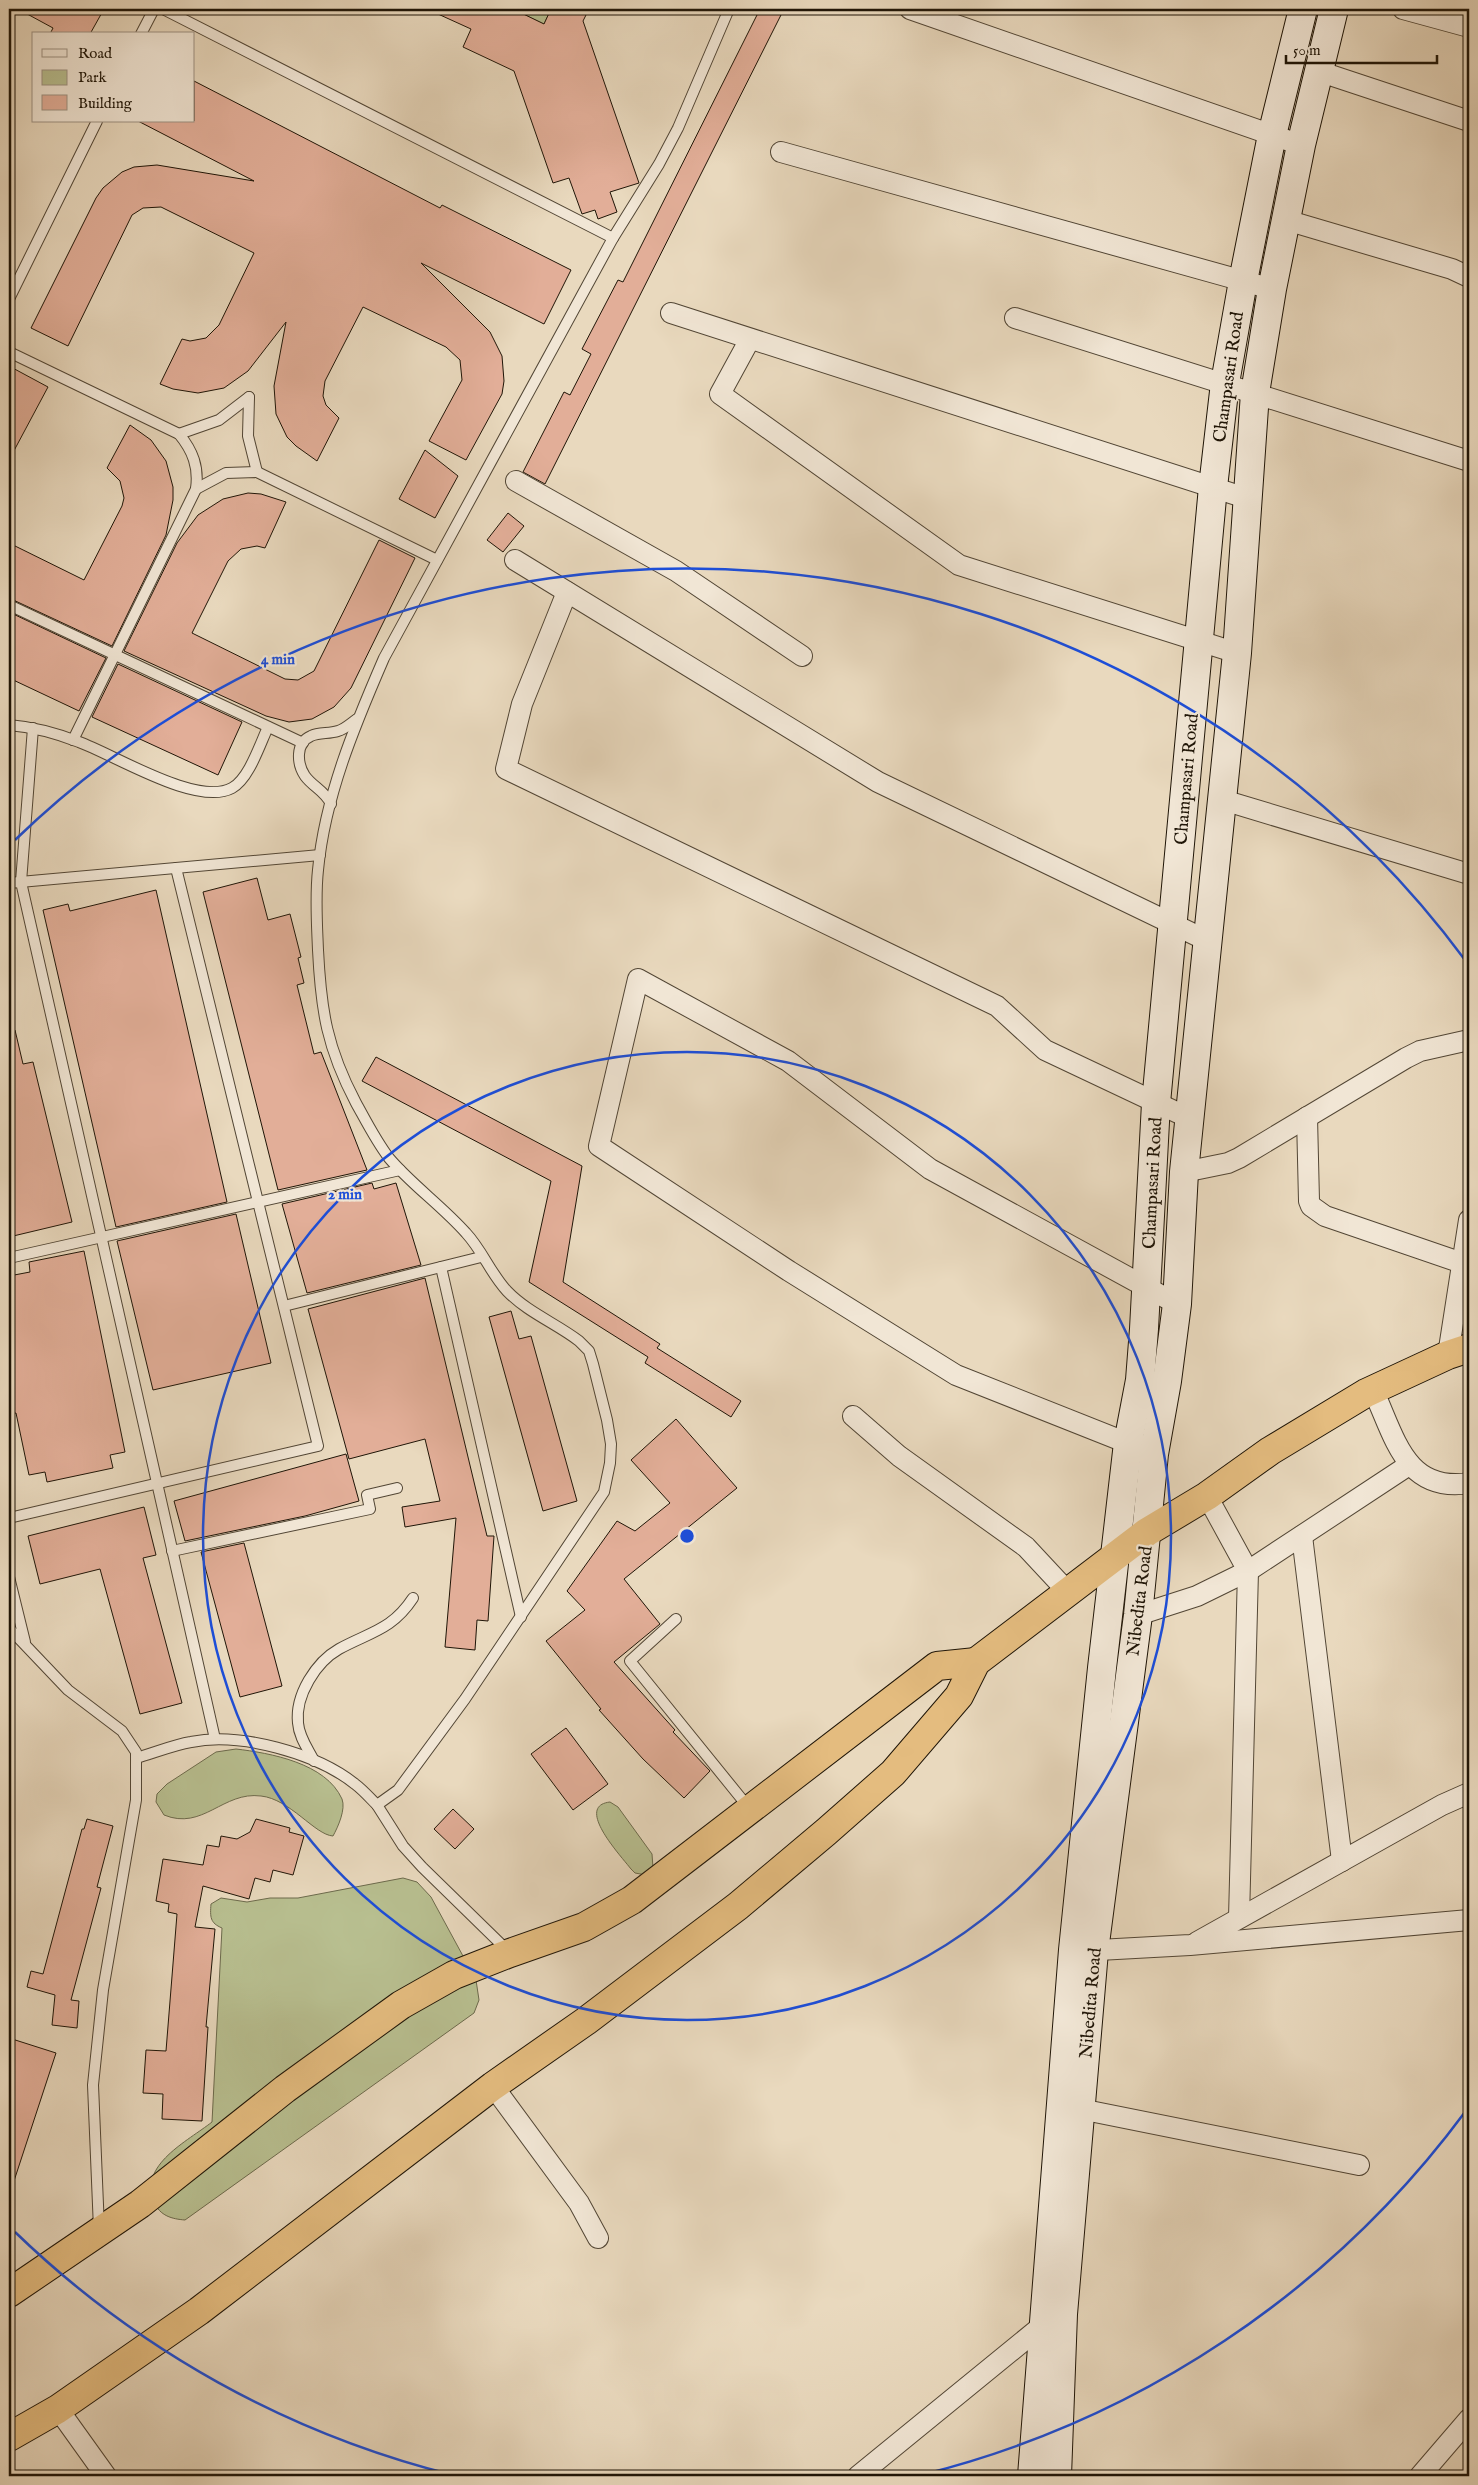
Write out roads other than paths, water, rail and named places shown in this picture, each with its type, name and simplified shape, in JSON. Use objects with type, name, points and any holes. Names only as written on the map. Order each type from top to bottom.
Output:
[{"type":"highway","points":[[9,2437],[58,2409],[199,2311],[493,2086],[586,2021],[684,1947],[826,1832],[892,1773],[959,1696],[976,1662],[1067,1591],[1147,1532],[1207,1496],[1270,1452],[1373,1390],[1459,1351]]},
{"type":"highway","points":[[9,2293],[99,2230],[140,2204],[285,2089],[401,2005],[454,1975],[584,1927],[632,1900],[937,1666],[976,1662]]},
{"type":"main road","name":"Champasari Road","points":[[1115,1556],[1128,1443],[1140,1380],[1148,1287],[1156,1103],[1213,487],[1225,384],[1272,135],[1302,9]]},
{"type":"main road","name":"Champasari Road","points":[[1147,1532],[1154,1454],[1167,1381],[1177,1304],[1184,1172],[1191,1119],[1237,653],[1255,393],[1272,289],[1286,220],[1332,15]]},
{"type":"main road","name":"Nibedita Road","points":[[1057,2476],[1063,2314],[1080,2109],[1083,1951],[1138,1615],[1147,1532]]},
{"type":"main road","name":"Nibedita Road","points":[[1032,2476],[1043,2324],[1083,1951],[1115,1556]]},
{"type":"street","points":[[910,9],[1302,146]]},
{"type":"street","points":[[1302,9],[1332,15]]},
{"type":"street","points":[[1402,9],[1469,27]]},
{"type":"street","points":[[1318,71],[1469,121]]},
{"type":"street","points":[[781,152],[1272,289]]},
{"type":"street","points":[[1286,220],[1424,260],[1469,277]]},
{"type":"street","points":[[671,313],[1249,499]]},
{"type":"street","points":[[1015,318],[1469,461]]},
{"type":"street","points":[[750,338],[720,394],[959,565],[1237,653]]},
{"type":"street","points":[[516,481],[676,571],[802,656]]},
{"type":"street","points":[[515,560],[878,782],[1208,941]]},
{"type":"street","points":[[567,592],[522,704],[506,769],[997,1006],[1045,1050],[1191,1119]]},
{"type":"street","points":[[1222,800],[1469,874]]},
{"type":"street","points":[[1154,1454],[956,1375],[789,1271],[599,1146],[638,979],[788,1061],[930,1168],[1177,1304]]},
{"type":"street","points":[[1184,1172],[1233,1161],[1420,1051],[1469,1040]]},
{"type":"street","points":[[1307,1117],[1309,1201],[1311,1206],[1325,1216],[1462,1263]]},
{"type":"street","points":[[1459,1351],[1462,1263],[1469,1220]]},
{"type":"street","points":[[1373,1390],[1408,1465],[1422,1476],[1434,1481],[1447,1484],[1469,1483]]},
{"type":"street","points":[[853,1416],[899,1456],[1026,1547],[1067,1591]]},
{"type":"street","points":[[1138,1615],[1197,1596],[1248,1571],[1408,1465]]},
{"type":"street","points":[[1207,1496],[1248,1571],[1240,1918]]},
{"type":"street","points":[[1302,1536],[1342,1861]]},
{"type":"street","points":[[1190,1945],[1469,1793]]},
{"type":"street","points":[[1083,1951],[1190,1945],[1469,1920]]},
{"type":"street","points":[[493,2086],[579,2203],[598,2238]]},
{"type":"street","points":[[1080,2109],[1359,2165]]},
{"type":"street","points":[[858,2476],[1043,2324]]},
{"type":"street","points":[[58,2409],[106,2476]]},
{"type":"street","points":[[1420,2476],[1469,2419]]},
{"type":"lane","points":[[142,32],[154,9]]},
{"type":"lane","points":[[163,9],[613,238]]},
{"type":"lane","points":[[377,1805],[398,1790],[465,1699],[604,1492],[608,1479],[611,1444],[607,1420],[589,1351],[580,1341],[509,1293],[481,1257],[468,1234],[400,1170],[388,1156],[342,1075],[324,1021],[320,992],[317,909],[320,854],[331,804],[357,719],[384,658],[613,238],[659,164],[678,128],[729,9]]},
{"type":"lane","points":[[9,299],[98,122]]},
{"type":"lane","points":[[9,352],[179,434],[192,452],[195,461],[196,489],[73,740]]},
{"type":"lane","points":[[179,434],[219,420],[249,397],[248,436],[256,472]]},
{"type":"lane","points":[[196,489],[226,474],[256,472],[437,560]]},
{"type":"lane","points":[[9,605],[303,743]]},
{"type":"lane","points":[[331,804],[327,795],[305,776],[298,758],[303,743],[312,735],[337,732],[357,719]]},
{"type":"lane","points":[[9,725],[33,728],[73,740],[177,786],[200,792],[220,792],[233,788],[244,778],[268,727]]},
{"type":"lane","points":[[33,728],[21,882],[214,1739]]},
{"type":"lane","points":[[9,883],[320,854]]},
{"type":"lane","points":[[9,1518],[318,1446],[176,868]]},
{"type":"lane","points":[[9,1258],[400,1170]]},
{"type":"lane","points":[[284,1306],[481,1257]]},
{"type":"lane","points":[[441,1267],[521,1617]]},
{"type":"lane","points":[[172,1551],[370,1509],[367,1495],[397,1488]]},
{"type":"lane","points":[[9,1577],[25,1643]]},
{"type":"lane","points":[[314,1761],[300,1735],[298,1722],[304,1690],[318,1667],[337,1650],[391,1624],[403,1614],[413,1598]]},
{"type":"lane","points":[[676,1619],[630,1661],[751,1810]]},
{"type":"lane","points":[[9,1628],[68,1690],[122,1731],[136,1752],[137,1782],[135,1808],[98,2028],[94,2085],[99,2230]]},
{"type":"lane","points":[[136,1758],[191,1742],[214,1739],[254,1743],[288,1751],[314,1761],[355,1784],[377,1805],[409,1853],[510,1953]]}]
